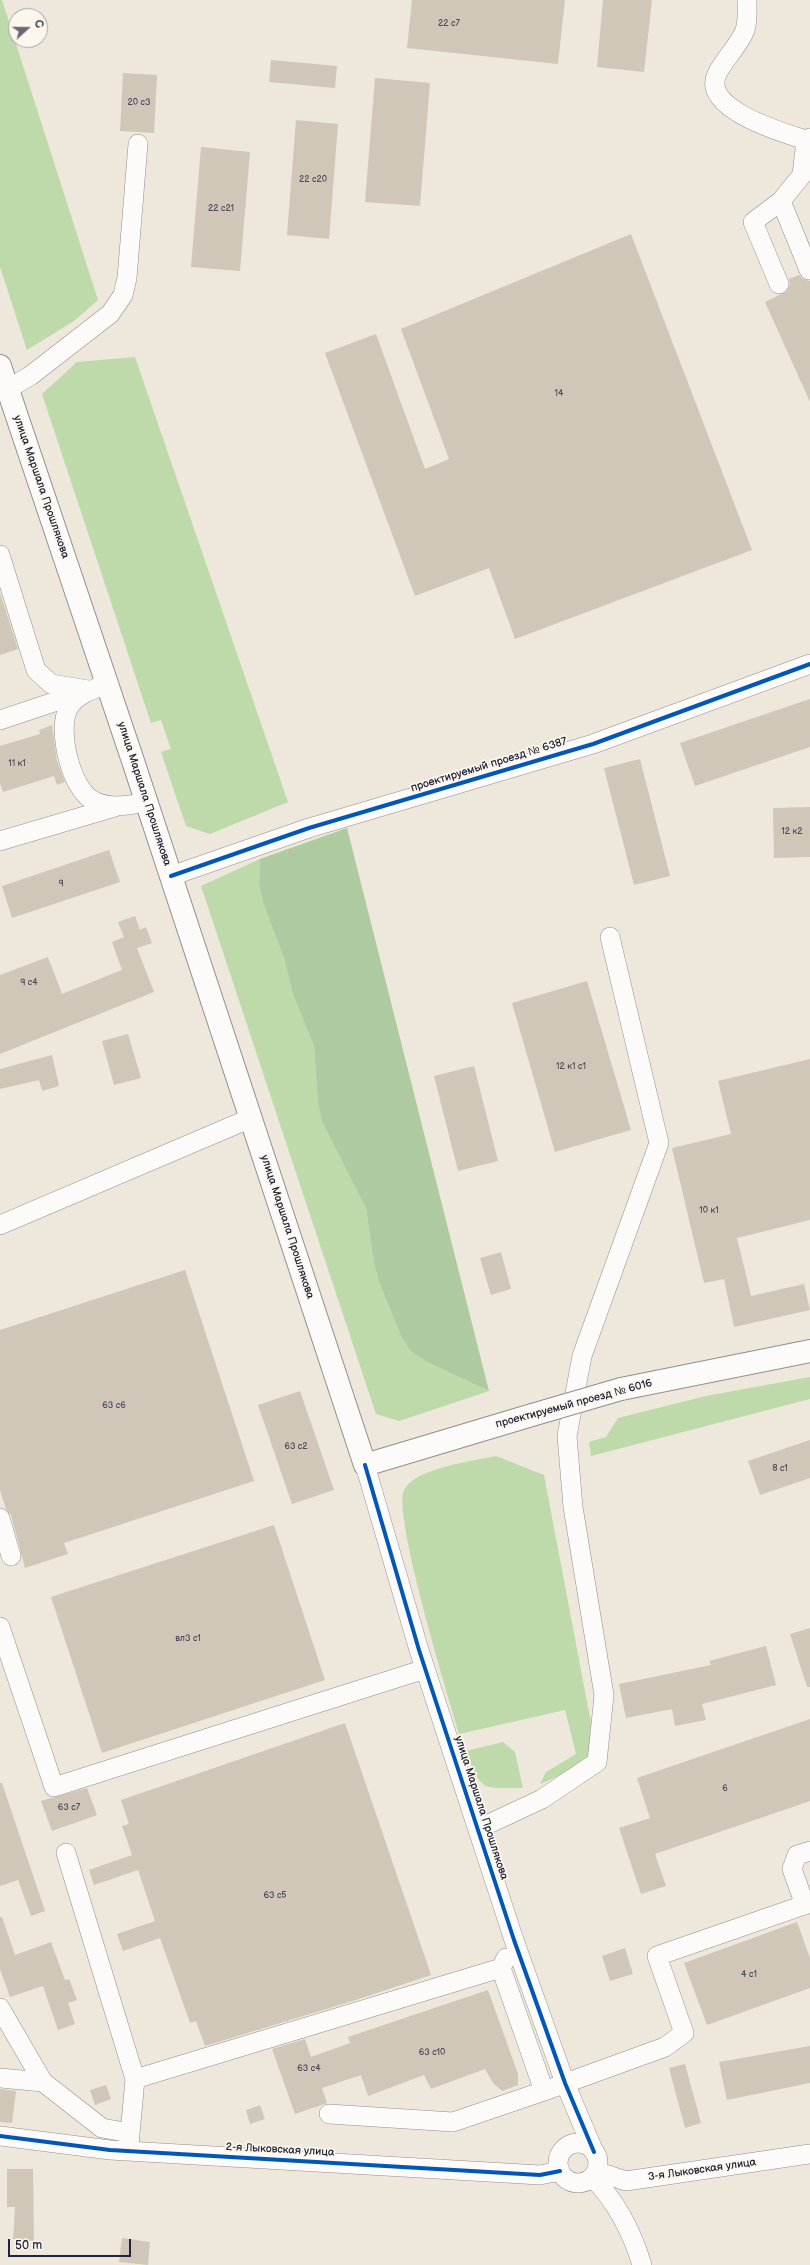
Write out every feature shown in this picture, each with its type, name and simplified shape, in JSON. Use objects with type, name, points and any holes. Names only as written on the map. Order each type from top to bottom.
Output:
[{"type":"main road","name":"улица Маршала Прошлякова","points":[[0,366],[7,402],[98,687],[147,802],[365,1465]]},
{"type":"main road","name":"проектируемый проезд № 6016","points":[[365,1465],[396,1454],[621,1390],[810,1351]]},
{"type":"street","points":[[747,0],[745,30],[716,76],[715,87],[722,100],[759,125],[808,139],[802,174],[781,201],[763,215],[777,252],[770,262],[779,284]]},
{"type":"street","points":[[7,402],[30,376],[110,314],[122,295],[127,278],[138,144]]},
{"type":"street","points":[[781,201],[810,270]]},
{"type":"street","points":[[0,555],[36,670],[51,684],[98,687]]},
{"type":"street","name":"проектируемый проезд № 6387","points":[[171,876],[309,828],[593,744],[810,664]]},
{"type":"street","points":[[0,720],[98,687]]},
{"type":"street","points":[[98,687],[70,705],[64,716],[67,752],[75,782],[86,796],[95,802],[116,807]]},
{"type":"street","points":[[0,841],[116,807],[147,802]]},
{"type":"street","points":[[478,1829],[542,1799],[597,1762],[604,1695],[573,1507],[567,1436],[582,1356],[659,1142],[610,937]]},
{"type":"street","points":[[0,1225],[251,1118]]},
{"type":"street","name":"улица Маршала Прошлякова","points":[[365,1465],[425,1668],[514,1940],[567,2087],[597,2158],[594,2174]]},
{"type":"street","points":[[0,1518],[11,1556]]},
{"type":"street","points":[[0,1627],[54,1787],[425,1668]]},
{"type":"street","points":[[329,2114],[453,2122],[544,2091],[567,2087],[665,2047],[684,2034],[658,1956],[808,1904],[792,1869],[797,1855],[810,1851]]},
{"type":"street","points":[[0,2008],[43,2082],[102,2128],[129,2142],[134,2079],[66,1853]]},
{"type":"street","points":[[514,1940],[500,1968],[544,2091]]},
{"type":"street","points":[[134,2079],[500,1968]]},
{"type":"street","points":[[0,2078],[43,2082]]},
{"type":"street","name":"улица Маршала Прошлякова","points":[[560,2172],[559,2160],[569,2135],[567,2087]]},
{"type":"street","name":"2-я Лыковская улица","points":[[0,2136],[129,2142],[540,2175],[560,2172]]},
{"type":"street","points":[[564,2150],[570,2145],[583,2144],[594,2152]]},
{"type":"street","name":"3-я Лыковская улица","points":[[594,2174],[626,2181],[810,2154]]},
{"type":"street","points":[[560,2172],[564,2177],[575,2183],[581,2183],[594,2174],[620,2211],[634,2240],[642,2265]]},
{"type":"green space","points":[[0,0],[2,0],[8,19],[8,48],[17,48],[98,300],[74,321],[27,350],[0,267]]},
{"type":"green space","points":[[135,357],[288,802],[210,834],[186,826],[161,752],[171,749],[161,720],[151,723],[42,394],[77,362]]},
{"type":"green space","points":[[347,828],[489,1391],[427,1362],[410,1351],[401,1336],[379,1282],[374,1264],[366,1208],[322,1121],[318,1103],[314,1046],[293,995],[284,958],[264,904],[259,885],[260,859]]},
{"type":"green space","points":[[260,859],[259,885],[284,958],[293,995],[314,1046],[318,1103],[366,1208],[374,1264],[379,1282],[401,1336],[410,1351],[427,1362],[489,1391],[399,1421],[376,1414],[201,886]]},
{"type":"green space","points":[[810,1377],[810,1399],[591,1456],[589,1442],[606,1437],[618,1418],[706,1396]]},
{"type":"green space","points":[[496,1456],[544,1475],[591,1723],[590,1756],[577,1768],[540,1784],[546,1772],[576,1754],[565,1710],[459,1734],[423,1608],[406,1533],[403,1506],[404,1490],[410,1482],[432,1471],[460,1463]]},
{"type":"green space","points":[[503,1742],[515,1752],[523,1788],[498,1788],[484,1785],[476,1774],[466,1751]]},
{"type":"building","points":[[412,0],[565,0],[558,64],[407,48]]},
{"type":"building","points":[[603,0],[652,0],[644,72],[597,67]]},
{"type":"building","points":[[271,60],[337,66],[335,88],[269,82]]},
{"type":"building","points":[[123,73],[157,75],[154,133],[120,131]]},
{"type":"building","points":[[375,78],[430,83],[420,206],[365,202]]},
{"type":"building","points":[[296,120],[338,124],[329,239],[287,235]]},
{"type":"building","points":[[201,147],[250,152],[240,271],[191,267]]},
{"type":"building","points":[[631,234],[752,550],[515,639],[489,568],[415,596],[325,353],[376,334],[425,469],[449,459],[401,329]]},
{"type":"building","points":[[799,275],[803,279],[810,281],[810,402],[765,302],[787,291],[790,285],[789,279]]},
{"type":"building","points":[[0,593],[18,649],[0,655]]},
{"type":"building","points":[[810,699],[810,747],[695,786],[680,743]]},
{"type":"building","points":[[52,725],[57,761],[65,782],[57,785],[54,776],[3,792],[0,783],[0,746],[40,734],[39,730]]},
{"type":"building","points":[[640,759],[670,876],[634,885],[604,768]]},
{"type":"building","points":[[810,807],[810,857],[774,858],[773,808]]},
{"type":"building","points":[[109,850],[120,882],[12,918],[2,886]]},
{"type":"building","points":[[135,916],[140,930],[146,927],[152,943],[137,948],[154,992],[0,1054],[0,975],[48,957],[62,994],[122,970],[112,942],[124,937],[118,922]]},
{"type":"building","points":[[587,981],[631,1130],[555,1152],[512,1003]]},
{"type":"building","points":[[128,1034],[141,1078],[114,1085],[102,1041]]},
{"type":"building","points":[[52,1055],[59,1086],[42,1091],[39,1080],[0,1089],[0,1069]]},
{"type":"building","points":[[810,1059],[810,1220],[737,1238],[751,1296],[804,1284],[810,1310],[734,1327],[724,1279],[704,1283],[672,1148],[731,1134],[718,1081]]},
{"type":"building","points":[[474,1066],[498,1161],[458,1171],[434,1076]]},
{"type":"building","points":[[501,1252],[511,1289],[491,1295],[480,1258]]},
{"type":"building","points":[[185,1270],[254,1481],[64,1543],[68,1554],[25,1568],[11,1515],[6,1509],[0,1490],[0,1330]]},
{"type":"building","points":[[300,1391],[334,1490],[292,1504],[258,1405]]},
{"type":"building","points":[[810,1440],[810,1478],[760,1495],[748,1461]]},
{"type":"building","points":[[274,1525],[325,1680],[102,1753],[51,1597]]},
{"type":"building","points":[[810,1628],[810,1687],[807,1687],[790,1634]]},
{"type":"building","points":[[766,1646],[776,1685],[702,1704],[706,1720],[675,1726],[672,1709],[626,1718],[619,1684],[711,1665],[709,1661]]},
{"type":"building","points":[[810,1719],[810,1801],[655,1854],[666,1886],[641,1894],[619,1828],[650,1818],[637,1778]]},
{"type":"building","points":[[345,1723],[431,1975],[356,2000],[205,2046],[196,2021],[190,2023],[160,1938],[123,1951],[117,1934],[155,1921],[138,1870],[94,1885],[89,1870],[132,1855],[122,1826],[129,1824],[121,1800]]},
{"type":"building","points":[[0,1783],[2,1783],[45,1911],[31,1916],[18,1880],[0,1886]]},
{"type":"building","points":[[87,1788],[97,1815],[52,1831],[41,1801]]},
{"type":"building","points":[[0,1917],[2,1917],[15,1955],[51,1942],[65,1980],[69,1979],[77,2000],[68,2003],[75,2024],[58,2030],[43,1986],[10,1997],[0,1969]]},
{"type":"building","points":[[797,1922],[810,1958],[810,1988],[707,2025],[684,1963]]},
{"type":"building","points":[[625,1948],[633,1974],[610,1981],[602,1956]]},
{"type":"building","points":[[488,1990],[518,2074],[518,2085],[502,2091],[493,2083],[485,2069],[431,2089],[424,2075],[368,2096],[361,2075],[322,2088],[327,2103],[295,2114],[272,2049],[305,2039],[311,2057],[350,2043],[348,2037]]},
{"type":"building","points":[[810,2046],[810,2083],[727,2100],[719,2062]]},
{"type":"building","points":[[685,2064],[701,2123],[685,2128],[669,2068]]},
{"type":"building","points":[[106,2085],[111,2099],[95,2105],[90,2090]]},
{"type":"building","points":[[0,2089],[16,2091],[12,2123],[0,2122]]},
{"type":"building","points":[[260,2105],[265,2119],[250,2124],[246,2110]]},
{"type":"building","points":[[7,2169],[33,2169],[34,2241],[13,2239],[15,2207],[7,2207]]},
{"type":"building","points":[[122,2238],[150,2242],[148,2265],[119,2262]]},
{"type":"cycle path","points":[[171,876],[309,828],[593,744],[810,664]]},
{"type":"cycle path","points":[[365,1465],[419,1650],[514,1940],[565,2083],[594,2152]]},
{"type":"cycle path","points":[[0,2136],[110,2150],[540,2175],[560,2171]]}]
